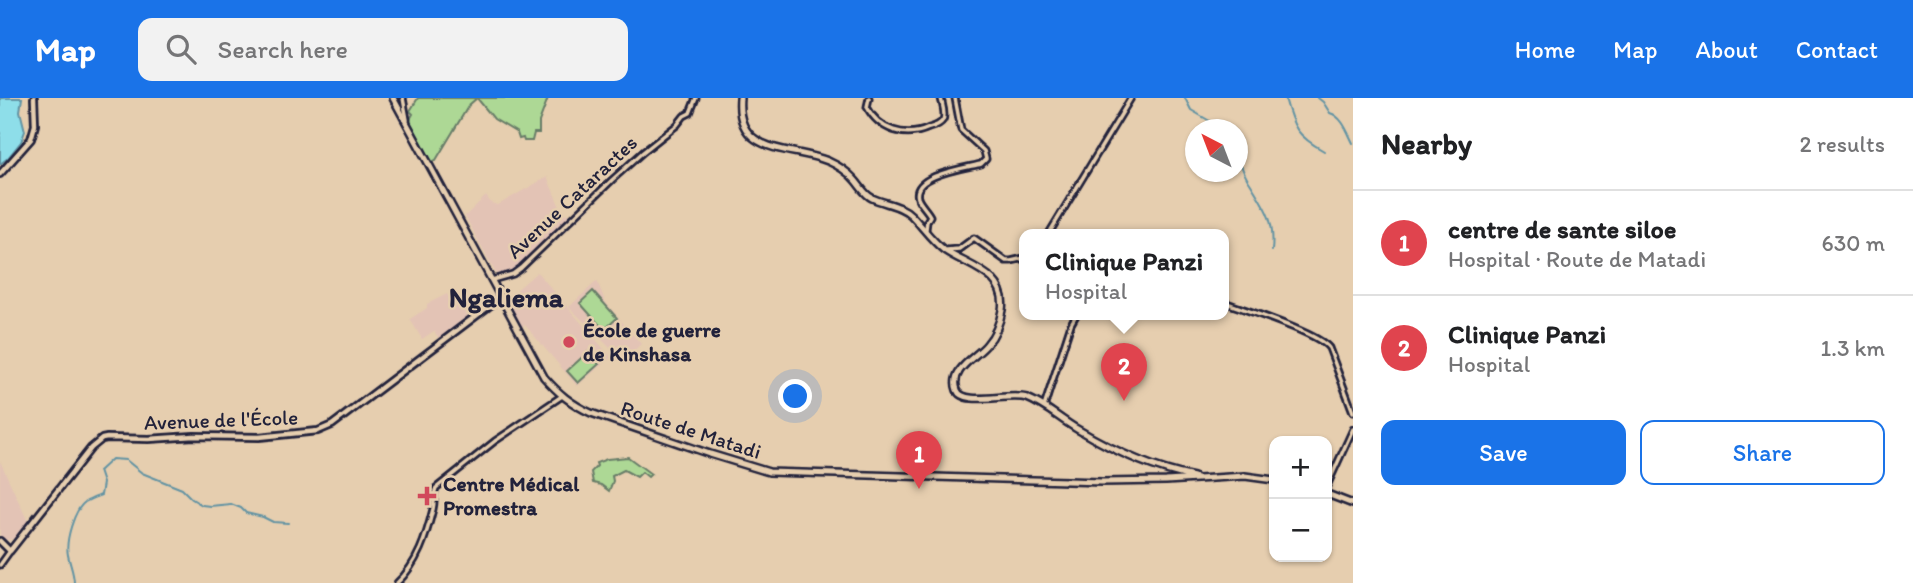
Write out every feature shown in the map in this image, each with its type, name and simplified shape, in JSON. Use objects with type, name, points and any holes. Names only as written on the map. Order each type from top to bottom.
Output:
[{"type":"main road","points":[[0,174],[32,139],[35,125],[34,98]]},
{"type":"main road","name":"Route de Matadi","points":[[393,98],[544,377],[576,406],[606,419],[768,472],[1102,482],[1185,477]]},
{"type":"main road","points":[[740,98],[742,118],[752,138],[767,145],[831,163],[851,175],[870,197],[908,212],[945,250],[984,271],[997,286],[1002,300],[1000,317],[990,341],[958,374],[957,392],[962,397],[1022,396],[1140,462],[1185,477],[1235,475],[1269,478]]},
{"type":"main road","name":"Avenue de l'École","points":[[10,551],[91,448],[102,439],[260,437],[322,431],[501,297]]},
{"type":"main road","points":[[1332,497],[1353,505]]},
{"type":"main road","points":[[0,541],[10,551]]},
{"type":"street","points":[[403,98],[405,116]]},
{"type":"street","name":"Avenue Cataractes","points":[[491,280],[514,273],[532,258],[612,180],[690,113],[696,98]]},
{"type":"street","points":[[869,98],[867,107],[873,116],[890,129],[905,134],[922,131],[942,122],[944,116],[941,98]]},
{"type":"street","points":[[926,231],[930,215],[919,202],[917,195],[921,184],[932,177],[981,164],[986,159],[984,151],[961,130],[955,98]]},
{"type":"street","points":[[1052,229],[1130,98]]},
{"type":"street","points":[[920,225],[927,221]]},
{"type":"street","points":[[945,250],[959,249],[975,238],[1006,261],[1019,259]]},
{"type":"street","points":[[1229,304],[1303,331],[1325,343],[1353,412]]},
{"type":"street","points":[[1044,407],[1073,320]]},
{"type":"street","points":[[397,583],[425,540],[435,504],[434,491],[495,441],[562,396]]},
{"type":"street","points":[[1332,475],[1353,429]]},
{"type":"street","name":"Avenue de l'École","points":[[0,565],[10,551]]},
{"type":"shaded area","points":[[547,177],[563,214],[567,213],[571,218],[514,271],[510,274],[507,271],[498,277],[465,216],[486,196],[491,203],[498,205]]},
{"type":"shaded area","name":"École de guerre de Kinshasa","points":[[537,272],[611,357],[577,386],[525,325],[520,327],[504,301]]},
{"type":"shaded area","points":[[597,281],[606,303],[641,344],[623,361],[569,307]]},
{"type":"shaded area","points":[[454,292],[469,318],[440,340],[434,331],[422,339],[410,319],[427,308],[427,304]]},
{"type":"shaded area","points":[[0,461],[29,524],[17,539],[4,540],[0,536]]},
{"type":"green space","points":[[418,98],[477,98],[469,105],[436,160],[432,162],[409,121],[413,114],[410,111]]},
{"type":"green space","points":[[477,98],[548,98],[539,122],[539,133],[534,133],[532,141],[519,139],[517,133],[494,119]]},
{"type":"green space","points":[[593,291],[617,318],[604,330],[580,303]]},
{"type":"green space","points":[[588,352],[599,364],[578,383],[567,371]]},
{"type":"green space","points":[[628,457],[651,474],[648,477],[642,472],[637,477],[624,470],[612,476],[609,491],[593,483],[591,472],[597,466],[596,463]]},
{"type":"water","points":[[0,98],[22,98],[20,111],[25,131],[21,142],[0,164]]},
{"type":"waterway","points":[[1185,98],[1191,110],[1206,119]]},
{"type":"waterway","points":[[1285,98],[1297,130],[1324,151]]},
{"type":"waterway","points":[[1318,98],[1330,113],[1341,121],[1353,143]]},
{"type":"waterway","points":[[1248,180],[1271,223],[1272,251]]},
{"type":"waterway","points":[[74,583],[67,549],[71,526],[81,506],[101,495],[103,483],[99,471],[112,459],[126,460],[142,473],[182,489],[202,505],[231,504],[246,513],[273,522],[288,523]]},
{"type":"place","name":"École de guerre de Kinshasa","points":[[569,342]]},
{"type":"place","name":"Clinique Panzi","points":[[1124,401]]},
{"type":"place","name":"centre de sante siloe","points":[[919,489]]},
{"type":"place","name":"Centre Médical Promestra","points":[[427,496]]},
{"type":"district","name":"Ngaliema","points":[[506,297]]}]
